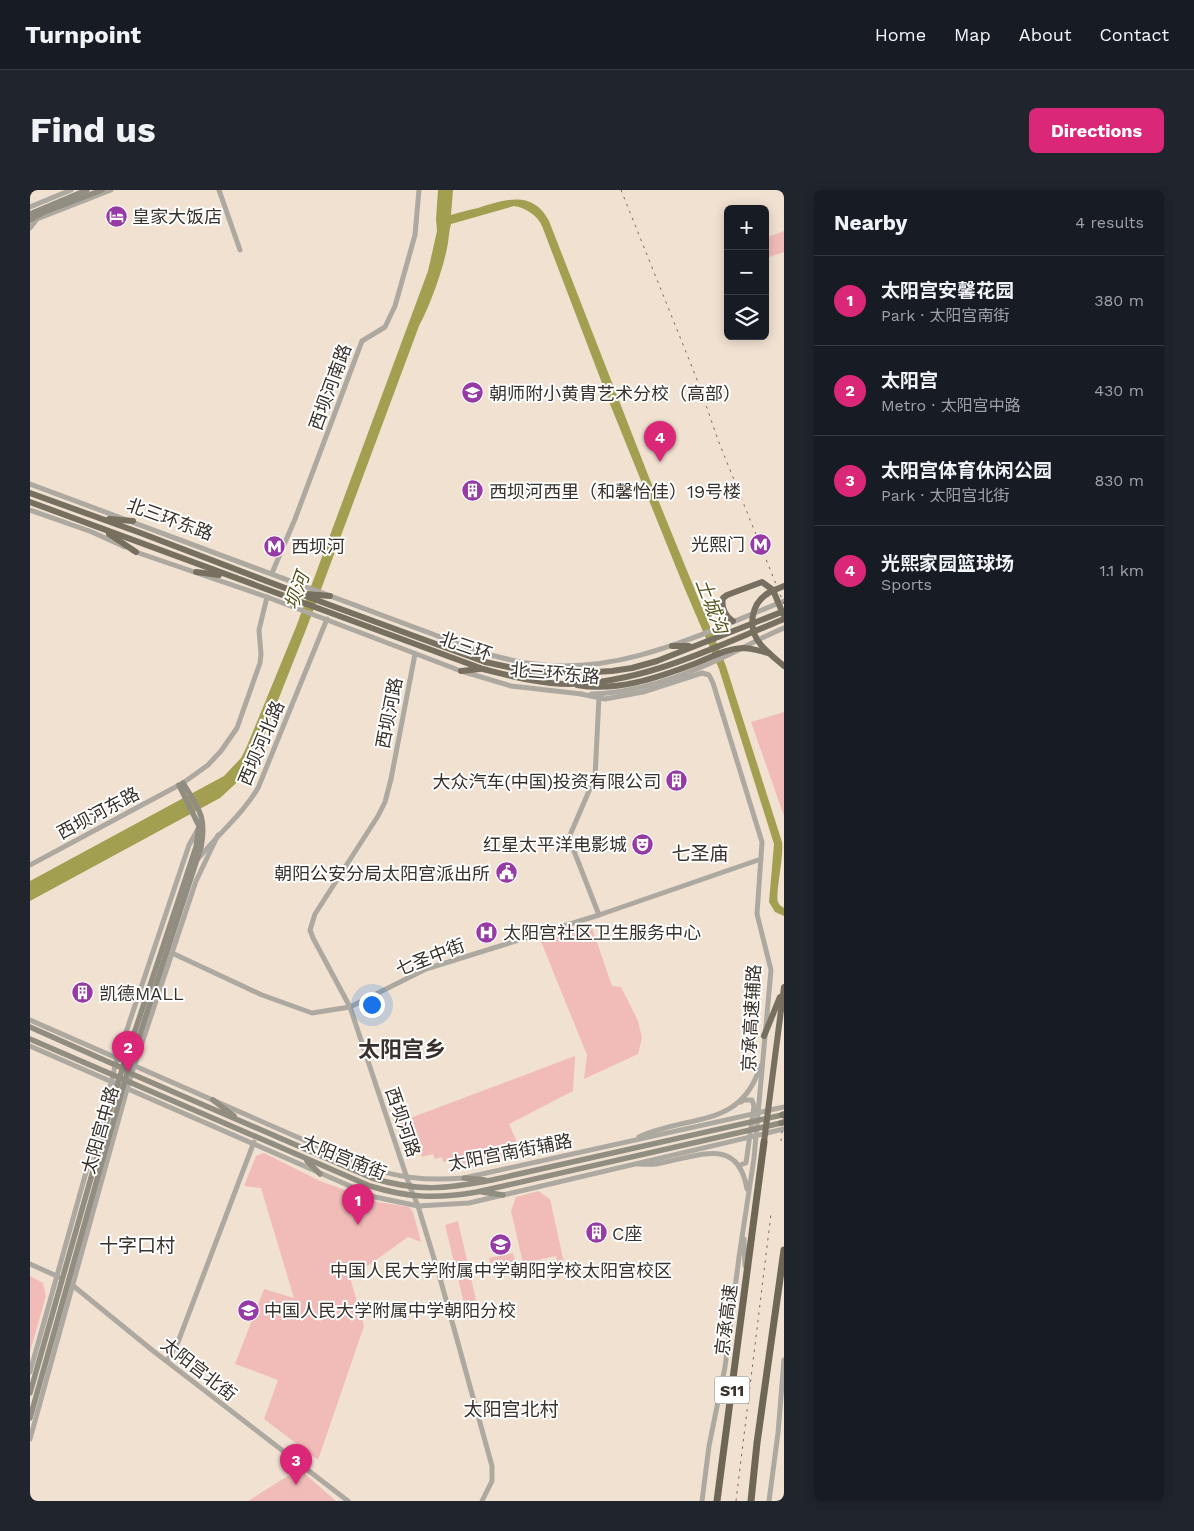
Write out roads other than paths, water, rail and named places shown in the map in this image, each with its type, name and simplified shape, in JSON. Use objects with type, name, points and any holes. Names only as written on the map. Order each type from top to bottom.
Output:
[{"type":"highway","points":[[30,493],[297,593],[325,613]]},
{"type":"highway","points":[[30,502],[230,576],[293,603],[325,613]]},
{"type":"highway","points":[[98,518],[133,521]]},
{"type":"highway","points":[[100,528],[136,552]]},
{"type":"highway","points":[[196,572],[230,576]]},
{"type":"highway","points":[[733,621],[723,610],[723,598],[762,582],[775,595],[784,618]]},
{"type":"highway","points":[[784,586],[768,593],[760,600],[752,616],[754,636],[768,653],[784,666]]},
{"type":"highway","points":[[297,593],[330,596]]},
{"type":"highway","name":"北三环","points":[[325,613],[485,662],[528,671],[576,673],[612,671],[657,661],[784,611]]},
{"type":"highway","name":"北三环","points":[[325,613],[483,669],[524,680],[568,684],[632,677],[660,669],[784,618]]},
{"type":"highway","points":[[672,646],[692,646]]},
{"type":"highway","points":[[568,684],[592,688],[625,684],[659,676],[696,664],[727,651],[742,648],[751,648],[768,653]]},
{"type":"highway","points":[[461,672],[483,669]]},
{"type":"highway","points":[[764,1036],[784,987]]},
{"type":"highway","points":[[764,1142],[784,987]]},
{"type":"highway","name":"京承高速","points":[[717,1501],[764,1142]]},
{"type":"highway","name":"S11","points":[[751,1501],[784,1250]]},
{"type":"main road","points":[[30,214],[87,190]]},
{"type":"main road","points":[[30,220],[42,213],[102,190]]},
{"type":"main road","points":[[182,786],[199,817]]},
{"type":"main road","name":"太阳宫中路","points":[[128,1068],[146,996],[196,847],[199,817]]},
{"type":"main road","name":"太阳宫中路","points":[[30,1418],[89,1184],[120,1082],[128,1068],[204,833],[204,824],[199,817]]},
{"type":"main road","name":"太阳宫南街","points":[[30,1027],[116,1062],[242,1122],[372,1178],[410,1187],[430,1189],[456,1187],[492,1180],[783,1111]]},
{"type":"main road","name":"太阳宫南街","points":[[30,1039],[120,1082],[370,1186],[414,1197],[448,1196],[477,1192],[782,1126]]},
{"type":"main road","name":"太阳宫中路","points":[[30,1393],[93,1190],[120,1082]]},
{"type":"main road","points":[[213,1100],[242,1122]]},
{"type":"main road","points":[[304,1158],[320,1174]]},
{"type":"main road","points":[[464,1178],[492,1180]]},
{"type":"main road","points":[[477,1192],[504,1195]]},
{"type":"street","points":[[30,207],[70,190],[78,194]]},
{"type":"street","points":[[30,228],[37,219],[112,190]]},
{"type":"street","points":[[219,190],[240,250]]},
{"type":"street","name":"西坝河南路","points":[[272,573],[295,519],[362,341],[385,327],[395,306],[415,235],[419,190]]},
{"type":"street","name":"北三环东路","points":[[30,484],[486,654],[528,663],[557,665],[618,661],[648,654],[784,600]]},
{"type":"street","points":[[30,510],[92,532],[136,552],[267,597],[293,603]]},
{"type":"street","points":[[182,786],[213,760],[237,728],[260,663],[259,630],[267,597]]},
{"type":"street","name":"北三环东路","points":[[325,613],[414,654],[461,672],[511,686],[581,694],[630,690],[664,681],[728,656],[750,643],[784,628]]},
{"type":"street","name":"西坝河北路","points":[[196,861],[249,803],[258,788],[325,613]]},
{"type":"street","name":"西坝河路","points":[[414,654],[385,802],[315,914],[310,930],[350,1007],[418,1206],[490,1456],[492,1481],[482,1501]]},
{"type":"street","name":"京承高速辅路","points":[[581,694],[605,699],[643,692],[702,674],[709,675],[762,842],[757,914],[771,970],[748,1193],[725,1367],[709,1446],[702,1501]]},
{"type":"street","points":[[598,697],[595,777],[570,835],[572,846],[599,915]]},
{"type":"street","name":"西坝河东路","points":[[30,865],[182,786]]},
{"type":"street","name":"太阳宫中路","points":[[30,1372],[104,1171],[120,1082],[116,1062],[190,845],[199,826]]},
{"type":"street","name":"太阳宫中路","points":[[30,1439],[88,1165],[172,953],[196,881],[218,835]]},
{"type":"street","name":"七圣中街","points":[[172,953],[262,995],[312,1013],[350,1007],[426,969],[599,915],[761,859]]},
{"type":"street","points":[[158,937],[160,956]]},
{"type":"street","points":[[163,963],[176,940]]},
{"type":"street","points":[[139,993],[146,996]]},
{"type":"street","points":[[30,1020],[116,1062]]},
{"type":"street","name":"太阳宫南街","points":[[30,1046],[120,1082],[252,1144],[375,1197],[418,1206],[469,1203],[504,1195]]},
{"type":"street","points":[[739,1103],[756,1078],[763,1056]]},
{"type":"street","name":"太阳宫南街辅路","points":[[128,1068],[213,1100],[361,1165],[384,1173],[408,1178],[438,1180],[464,1178],[783,1111]]},
{"type":"street","points":[[629,1142],[652,1131],[728,1111],[748,1099],[757,1105]]},
{"type":"street","points":[[504,1195],[782,1126]]},
{"type":"street","points":[[167,1361],[178,1342],[252,1144],[257,1138]]},
{"type":"street","points":[[740,1165],[746,1163],[752,1145]]},
{"type":"street","points":[[628,1165],[658,1164],[718,1153],[726,1155],[740,1165],[744,1172],[748,1193]]},
{"type":"street","points":[[568,1162],[571,1154]]},
{"type":"street","points":[[88,1165],[89,1184]]},
{"type":"street","points":[[93,1190],[104,1171]]},
{"type":"street","points":[[743,1226],[746,1280]]},
{"type":"street","name":"太阳宫北街","points":[[30,1264],[65,1280],[348,1501]]},
{"type":"street","points":[[777,1302],[784,1277]]},
{"type":"street","points":[[34,1358],[43,1347]]},
{"type":"street","points":[[769,1501],[778,1433],[784,1360]]},
{"type":"railway","points":[[621,190],[784,604]]},
{"type":"railway","points":[[781,1141],[784,1114]]},
{"type":"railway","points":[[736,1501],[771,1214]]},
{"type":"place","name":"皇家大饭店","points":[[116,216]]},
{"type":"place","name":"朝师附小黄胄艺术分校（高部）","points":[[473,393]]},
{"type":"place","name":"光熙家园篮球场","points":[[660,462]]},
{"type":"place","name":"西坝河西里（和馨怡佳）19号楼","points":[[473,491]]},
{"type":"place","name":"光熙门","points":[[761,544]]},
{"type":"place","name":"西坝河","points":[[275,546]]},
{"type":"place","name":"大众汽车(中国)投资有限公司","points":[[677,781]]},
{"type":"place","name":"红星太平洋电影城","points":[[643,844]]},
{"type":"place","name":"朝阳公安分局太阳宫派出所","points":[[506,873]]},
{"type":"place","name":"太阳宫社区卫生服务中心","points":[[487,932]]},
{"type":"place","name":"凯德MALL","points":[[83,993]]},
{"type":"place","name":"太阳宫","points":[[128,1072]]},
{"type":"place","name":"太阳宫安馨花园","points":[[358,1225]]},
{"type":"place","name":"C座","points":[[596,1233]]},
{"type":"place","name":"中国人民大学附属中学朝阳学校太阳宫校区","points":[[501,1245]]},
{"type":"place","name":"中国人民大学附属中学朝阳分校","points":[[248,1310]]},
{"type":"place","name":"太阳宫体育休闲公园","points":[[296,1485]]},
{"type":"district","name":"七圣庙","points":[[700,853]]},
{"type":"district","name":"太阳宫乡","points":[[402,1049]]},
{"type":"district","name":"十字口村","points":[[137,1245]]},
{"type":"district","name":"太阳宫北村","points":[[511,1409]]},
{"type":"water label","name":"坝河","points":[[297,591]]},
{"type":"water label","name":"土城沟","points":[[712,606]]}]
